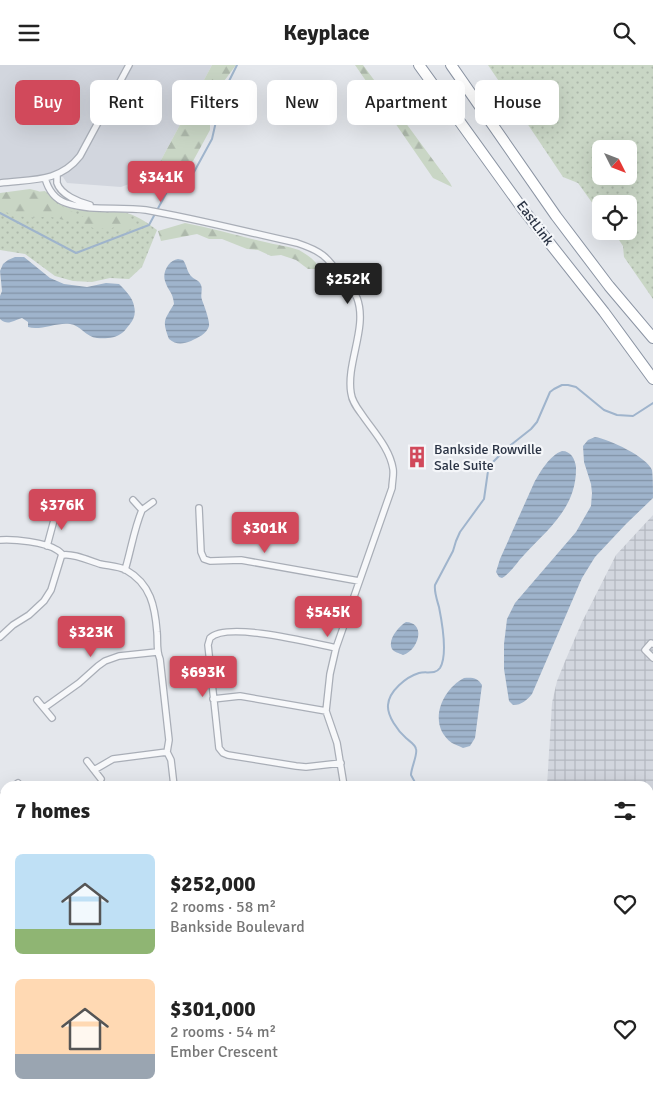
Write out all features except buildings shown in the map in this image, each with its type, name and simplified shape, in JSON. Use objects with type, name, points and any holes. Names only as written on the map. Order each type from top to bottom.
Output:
[{"type":"highway","name":"EastLink","points":[[419,65],[522,208],[604,312],[653,379]]},
{"type":"highway","name":"EastLink","points":[[454,68],[556,215],[609,286],[653,338]]},
{"type":"street","points":[[0,183],[44,178],[57,175],[68,168],[80,156],[129,65]]},
{"type":"street","points":[[57,175],[58,185],[68,196],[102,208]]},
{"type":"street","points":[[44,178],[49,189],[64,203],[89,207],[145,210],[310,247],[322,253],[334,265],[356,297],[360,312],[359,329],[350,376],[351,393],[354,404],[391,457],[394,471],[392,488],[336,648],[330,674],[326,711],[338,743],[343,781]]},
{"type":"street","points":[[54,498],[60,508]]},
{"type":"street","points":[[133,500],[142,510]]},
{"type":"street","points":[[125,570],[133,541],[134,529],[142,510],[153,501]]},
{"type":"street","points":[[47,546],[54,520],[60,508],[75,503]]},
{"type":"street","points":[[199,507],[201,552],[204,559],[210,561],[241,560],[359,581]]},
{"type":"street","points":[[0,540],[10,539],[47,546],[56,549],[62,554],[69,554],[88,561],[125,570],[145,587],[154,608],[157,629],[157,652],[160,659],[168,726],[168,751],[173,781]]},
{"type":"street","points":[[0,637],[44,601],[51,590],[62,554]]},
{"type":"street","points":[[336,648],[248,631],[217,633],[210,638],[208,645],[219,748],[223,753],[306,767],[341,763]]},
{"type":"street","points":[[652,643],[645,650],[653,658]]},
{"type":"street","points":[[44,708],[79,683],[105,661],[118,656],[157,652]]},
{"type":"street","points":[[214,699],[240,696],[326,711]]},
{"type":"street","points":[[37,700],[52,718]]},
{"type":"street","points":[[94,770],[118,757],[168,751]]},
{"type":"street","points":[[87,761],[101,779]]},
{"type":"shaded area","points":[[0,65],[212,65],[204,80],[172,80],[172,125],[180,125],[153,175],[121,187],[67,183],[63,177],[47,177],[0,183]]},
{"type":"shaded area","points":[[653,515],[653,781],[547,781],[552,703],[557,681],[582,622],[616,555]]},
{"type":"green space","points":[[212,65],[236,65],[225,80],[204,80]]},
{"type":"green space","points":[[355,65],[363,65],[374,80],[365,80]]},
{"type":"green space","points":[[488,65],[653,65],[653,299],[624,257],[623,246],[619,240],[637,240],[637,195],[592,195],[592,202],[578,183],[563,177],[528,125],[559,125],[559,80],[498,80]]},
{"type":"green space","points":[[180,125],[210,125],[210,130],[182,178],[153,175]]},
{"type":"green space","points":[[396,125],[407,125],[452,187],[433,178]]},
{"type":"green space","points":[[30,189],[38,191],[57,204],[83,217],[86,212],[91,211],[105,213],[120,211],[131,220],[136,229],[128,231],[114,227],[110,229],[93,228],[77,220],[64,220],[47,216],[37,218],[17,216],[0,210],[0,193]]},
{"type":"green space","points":[[45,191],[63,206],[127,213],[157,230],[142,267],[129,279],[110,278],[92,282],[73,281],[55,276],[25,254],[0,250],[0,196]]},
{"type":"green space","points":[[185,223],[291,247],[309,256],[317,264],[317,269],[308,269],[296,260],[281,255],[271,256],[222,239],[209,239],[197,234],[161,241],[158,231]]},
{"type":"water","points":[[15,257],[24,257],[50,278],[64,284],[87,287],[106,283],[119,284],[132,300],[135,311],[133,320],[120,335],[103,338],[93,337],[77,326],[70,324],[33,328],[28,327],[28,322],[22,318],[10,322],[3,321],[0,319],[0,296],[2,291],[0,271],[3,264]]},
{"type":"water","points":[[178,259],[183,260],[190,275],[201,285],[201,298],[209,324],[208,329],[202,335],[185,343],[174,342],[169,339],[165,328],[166,318],[174,304],[164,274],[169,264]]},
{"type":"water","points":[[595,437],[627,449],[649,465],[652,470],[653,498],[595,557],[582,578],[532,694],[524,702],[513,705],[509,701],[504,669],[507,619],[515,603],[576,532],[591,506],[591,484],[584,462],[583,446],[588,440]]},
{"type":"water","points":[[562,451],[568,452],[572,456],[576,467],[572,494],[567,505],[552,526],[511,570],[502,578],[499,577],[496,572],[500,559],[534,483],[549,460]]},
{"type":"water","points":[[406,622],[417,627],[418,637],[413,648],[403,655],[392,649],[391,642],[397,630]]},
{"type":"water","points":[[464,678],[474,679],[482,685],[475,738],[470,746],[463,748],[452,743],[444,736],[439,718],[440,708],[449,691]]},
{"type":"waterway","points":[[0,213],[76,253],[149,225],[169,188],[194,172],[212,139],[222,95],[237,65]]},
{"type":"waterway","points":[[414,781],[411,775],[416,749],[403,735],[389,714],[389,700],[399,685],[409,678],[419,673],[433,672],[440,668],[444,655],[444,638],[435,585],[453,551],[460,532],[484,499],[490,465],[507,448],[531,429],[537,422],[550,392],[562,385],[576,387],[604,410],[617,415],[633,416],[653,403]]},
{"type":"place","name":"Bankside Rowville Sale Suite","points":[[417,457]]}]
